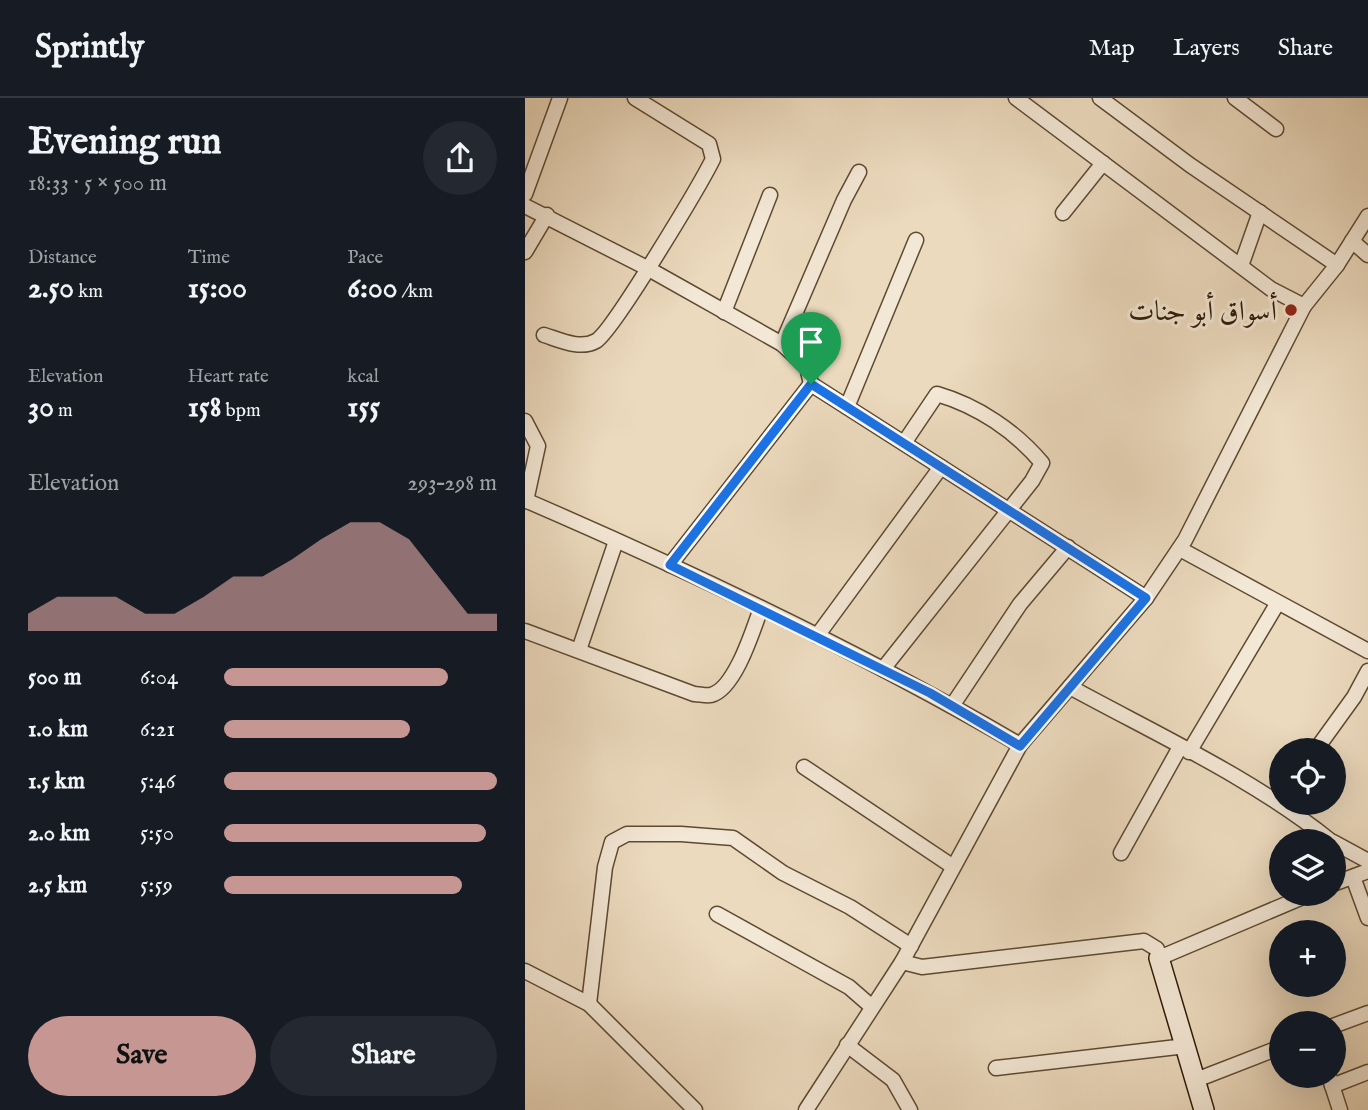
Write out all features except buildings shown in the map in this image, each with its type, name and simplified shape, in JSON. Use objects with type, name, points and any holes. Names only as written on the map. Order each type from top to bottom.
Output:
[{"type":"street","points":[[525,194],[560,98]]},
{"type":"street","points":[[544,335],[584,345],[598,340],[647,268],[713,159],[709,144],[635,98]]},
{"type":"street","points":[[1016,98],[1271,289],[1304,306]]},
{"type":"street","points":[[1100,98],[1337,265]]},
{"type":"street","points":[[1235,98],[1276,129]]},
{"type":"street","points":[[1063,213],[1103,163]]},
{"type":"street","points":[[782,344],[844,200],[859,172]]},
{"type":"street","points":[[724,312],[770,195]]},
{"type":"street","points":[[525,206],[647,268],[782,344],[807,367],[811,384],[1146,598]]},
{"type":"street","points":[[1241,266],[1260,212]]},
{"type":"street","points":[[525,252],[547,215]]},
{"type":"street","points":[[806,1110],[902,962],[952,866],[1020,746],[1146,598],[1180,549],[1304,306],[1337,265],[1368,216]]},
{"type":"street","points":[[846,407],[916,240]]},
{"type":"street","points":[[1352,241],[1368,255]]},
{"type":"street","points":[[670,565],[811,384]]},
{"type":"street","points":[[883,669],[1042,463],[1009,430],[959,400],[937,394],[904,443]]},
{"type":"street","points":[[525,421],[538,446],[526,500],[761,608],[883,669],[1020,746]]},
{"type":"street","points":[[817,636],[941,467]]},
{"type":"street","points":[[579,650],[616,541]]},
{"type":"street","points":[[952,706],[1020,604],[1068,547]]},
{"type":"street","points":[[1180,549],[1368,651]]},
{"type":"street","points":[[1121,853],[1277,604]]},
{"type":"street","points":[[525,631],[694,694],[711,695],[725,686],[743,655],[761,608]]},
{"type":"street","points":[[1324,738],[1354,697],[1368,671]]},
{"type":"street","points":[[1070,687],[1269,797]]},
{"type":"street","points":[[804,767],[952,866]]},
{"type":"street","points":[[1298,815],[1318,829]]},
{"type":"street","points":[[589,1004],[605,867],[612,842],[627,834],[733,838],[783,873],[850,907],[911,946]]},
{"type":"street","points":[[1346,849],[1368,861]]},
{"type":"street","points":[[1346,879],[1368,871]]},
{"type":"street","points":[[1353,877],[1368,918]]},
{"type":"street","points":[[1159,958],[1282,906]]},
{"type":"street","points":[[717,914],[849,987],[872,1007]]},
{"type":"street","points":[[902,962],[922,967],[1144,941],[1157,949],[1204,1110]]},
{"type":"street","points":[[525,971],[589,1004],[695,1110]]},
{"type":"street","points":[[1346,1021],[1368,1013]]},
{"type":"street","points":[[847,1045],[893,1080],[910,1110]]},
{"type":"street","points":[[996,1068],[1186,1046]]},
{"type":"street","points":[[1196,1080],[1269,1052]]},
{"type":"street","points":[[1346,1077],[1368,1072]]},
{"type":"street","points":[[1333,1088],[1340,1110]]},
{"type":"place","name":"أسواق أبو جنات","points":[[1291,310]]},
{"type":"route","points":[[811,384],[1146,598],[1020,746],[930,693],[670,565],[811,384]]}]
